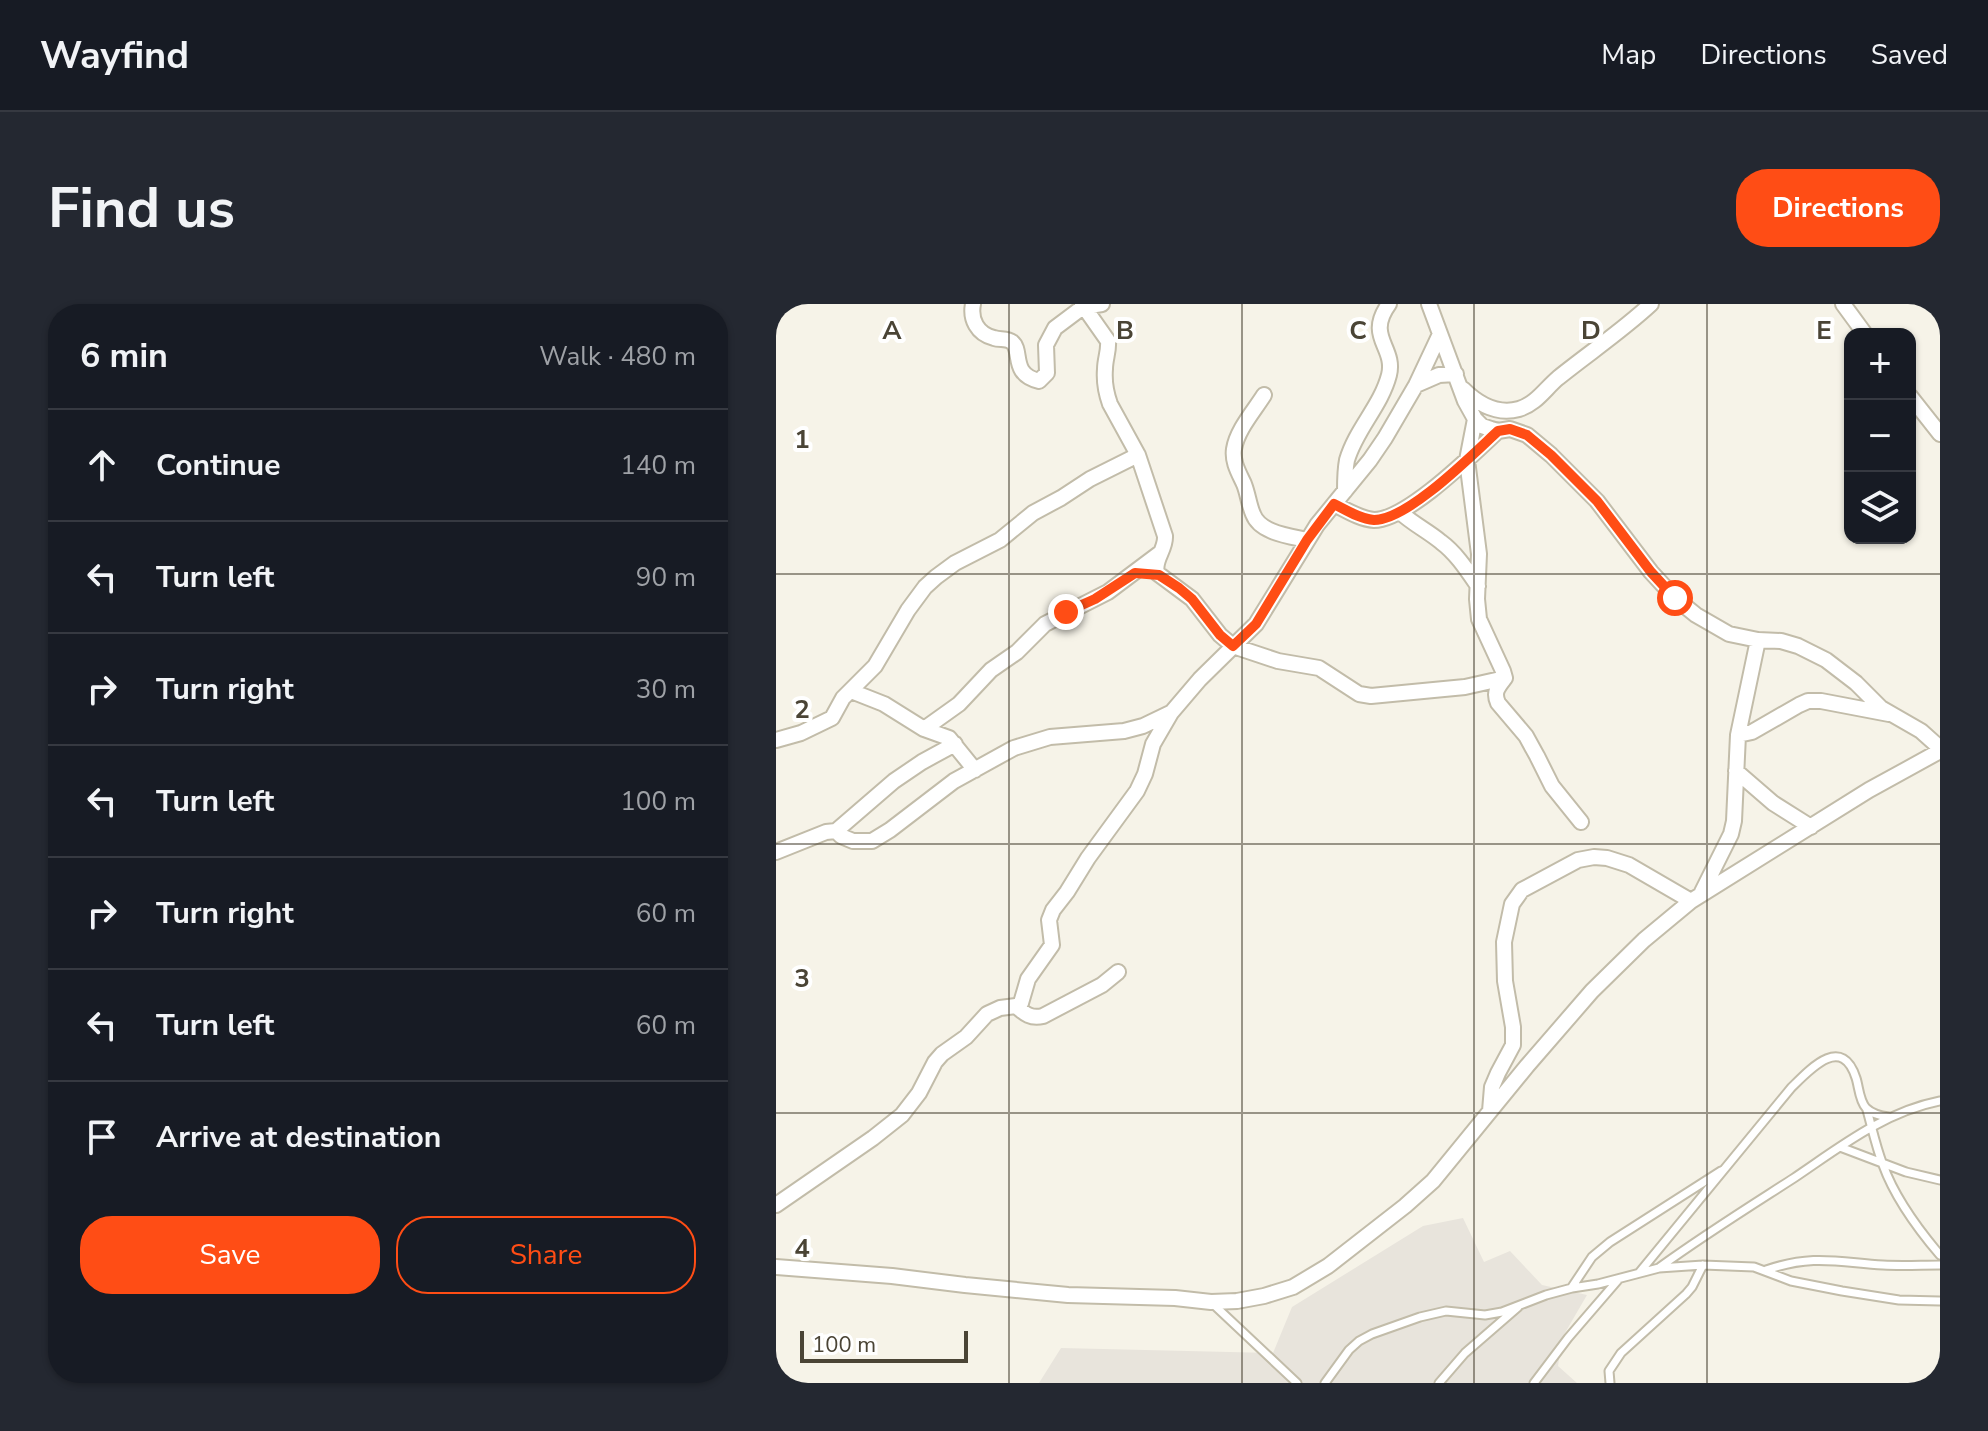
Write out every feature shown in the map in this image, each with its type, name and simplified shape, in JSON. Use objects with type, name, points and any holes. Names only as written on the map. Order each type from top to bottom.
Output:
[{"type":"street","points":[[973,304],[972,320],[976,326],[991,337],[1013,342],[1018,364],[1026,374],[1039,381],[1047,373],[1046,345],[1055,328],[1083,306],[1102,304]]},
{"type":"street","points":[[1345,491],[1348,458],[1389,374],[1389,362],[1379,326],[1389,304]]},
{"type":"street","points":[[776,1267],[1068,1295],[1211,1302],[1237,1301],[1293,1287],[1328,1266],[1433,1181],[1572,1015],[1644,940],[1697,896],[1940,749],[1921,731],[1881,708],[1826,660],[1781,641],[1729,634],[1696,615],[1675,598],[1597,501],[1551,455],[1527,435],[1510,429],[1498,431],[1486,428],[1475,419],[1465,401],[1429,304]]},
{"type":"street","points":[[1416,385],[1439,375],[1458,380],[1484,406],[1497,410],[1520,409],[1537,400],[1555,381],[1651,304]]},
{"type":"street","points":[[1843,304],[1861,328]]},
{"type":"street","points":[[1083,306],[1108,341],[1104,375],[1107,395],[1138,455],[1165,536],[1164,550],[1156,563],[1159,575]]},
{"type":"street","points":[[776,1205],[889,1126],[910,1105],[942,1054],[966,1037],[987,1014],[1016,1006],[1023,999],[1028,979],[1052,945],[1049,920],[1053,910],[1139,786],[1153,744],[1171,713],[1200,679],[1256,624],[1307,540],[1370,460],[1416,385],[1440,334]]},
{"type":"street","points":[[1264,395],[1234,447],[1235,464],[1259,525],[1307,540]]},
{"type":"street","points":[[1913,400],[1940,434]]},
{"type":"street","points":[[1475,419],[1467,460],[1479,554],[1479,619],[1505,678]]},
{"type":"street","points":[[1334,504],[1366,519],[1377,520],[1400,512],[1434,489],[1498,431]]},
{"type":"street","points":[[776,740],[801,733],[832,718],[839,703],[875,666],[917,597],[936,577],[955,563],[1000,540],[1033,513],[1138,455]]},
{"type":"street","points":[[1400,512],[1449,548],[1478,586]]},
{"type":"street","points":[[924,729],[947,714],[991,670],[1017,652],[1045,624],[1108,592],[1164,550]]},
{"type":"street","points":[[1135,573],[1159,575],[1179,588],[1233,646],[1278,661],[1319,668],[1359,694],[1393,696],[1465,687],[1505,678]]},
{"type":"street","points":[[1697,896],[1731,834],[1736,804],[1738,735],[1758,640]]},
{"type":"street","points":[[1505,678],[1495,692],[1498,703],[1526,736],[1552,786],[1581,822]]},
{"type":"street","points":[[851,691],[884,704],[924,729],[949,738],[975,770]]},
{"type":"street","points":[[1738,735],[1752,732],[1808,701],[1890,714]]},
{"type":"street","points":[[836,831],[853,841],[872,841],[954,781],[1014,748],[1033,741],[1074,734],[1124,731],[1171,713]]},
{"type":"street","points":[[776,852],[836,831],[894,781],[955,744]]},
{"type":"street","points":[[1736,771],[1773,803],[1811,827]]},
{"type":"street","points":[[1490,1111],[1492,1087],[1513,1045],[1504,942],[1515,897],[1522,890],[1578,860],[1594,857],[1607,858],[1637,869],[1697,896]]},
{"type":"street","points":[[1016,1006],[1026,1015],[1035,1018],[1043,1016],[1102,985],[1118,972]]},
{"type":"lane","points":[[1639,1273],[1791,1088],[1809,1070],[1827,1058],[1837,1056],[1845,1058],[1851,1066],[1882,1163],[1898,1197],[1940,1255]]},
{"type":"lane","points":[[1659,1268],[1872,1126],[1889,1117],[1940,1101]]},
{"type":"lane","points":[[1866,1108],[1889,1117]]},
{"type":"lane","points":[[1840,1147],[1906,1172],[1940,1180]]},
{"type":"lane","points":[[1572,1288],[1592,1257],[1610,1242],[1726,1167]]},
{"type":"lane","points":[[1766,1270],[1792,1262],[1818,1259],[1881,1265],[1940,1265]]},
{"type":"lane","points":[[1610,1383],[1609,1371],[1621,1353],[1686,1294],[1703,1265]]},
{"type":"lane","points":[[1325,1383],[1349,1350],[1372,1334],[1435,1312],[1485,1315],[1546,1295],[1659,1268],[1703,1265],[1754,1267],[1791,1281],[1842,1291],[1899,1300],[1940,1301]]},
{"type":"lane","points":[[1534,1383],[1619,1279]]},
{"type":"lane","points":[[1211,1302],[1297,1383]]},
{"type":"lane","points":[[1439,1383],[1465,1353],[1519,1306]]},
{"type":"shaded area","points":[[1463,1218],[1484,1262],[1510,1251],[1542,1285],[1587,1295],[1562,1338],[1558,1366],[1577,1383],[1039,1383],[1061,1348],[1273,1353],[1292,1307],[1423,1226]]},
{"type":"route","points":[[1066,612],[1108,592],[1135,573],[1159,575],[1192,599],[1220,635],[1233,646],[1256,624],[1307,540],[1334,504],[1366,519],[1387,518],[1434,489],[1498,431],[1510,429],[1527,435],[1578,480],[1675,598]]}]
